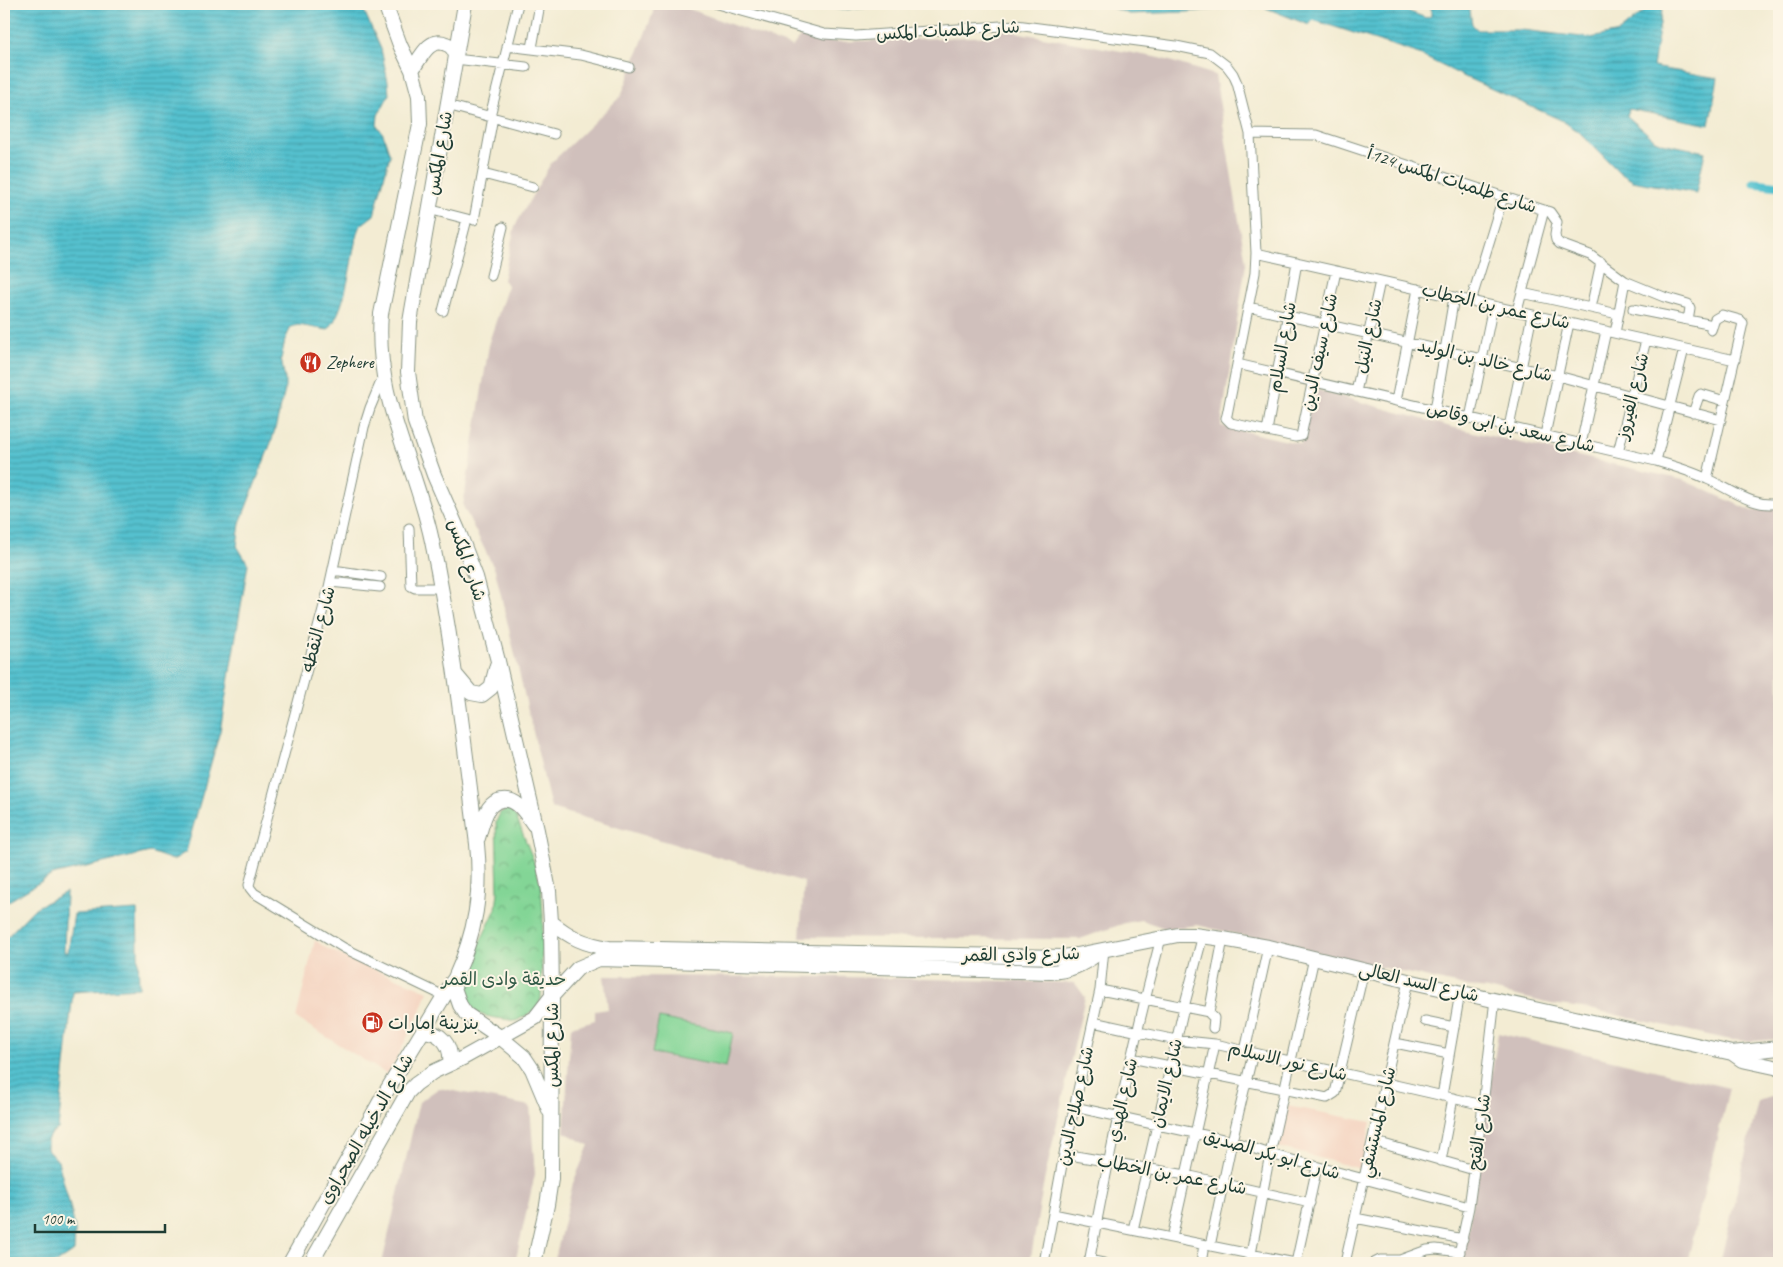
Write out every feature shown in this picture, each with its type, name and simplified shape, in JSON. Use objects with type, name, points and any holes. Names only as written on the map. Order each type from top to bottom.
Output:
[{"type":"main road","name":"شارع المكس","points":[[385,4],[400,46],[412,70],[419,96],[420,124],[381,314],[379,335],[383,377],[392,414],[416,479],[425,510],[455,674],[479,867],[477,912],[472,935],[464,957],[444,996]]},
{"type":"main road","name":"شارع المكس","points":[[464,5],[428,209],[408,338],[408,372],[412,405],[420,438],[476,577],[498,661],[549,891],[552,996],[551,1179],[534,1263]]},
{"type":"main road","points":[[412,70],[426,48],[437,42],[449,45],[454,50],[455,58]]},
{"type":"main road","points":[[455,674],[470,693],[482,695],[491,688],[498,661]]},
{"type":"main road","points":[[477,844],[486,814],[490,806],[497,801],[506,799],[514,802],[521,808],[537,830]]},
{"type":"main road","name":"شارع وادي القمر","points":[[551,922],[588,944],[609,948],[1051,957],[1077,956],[1104,949]]},
{"type":"main road","name":"شارع السد العالى","points":[[1104,949],[1178,935],[1223,938],[1732,1053]]},
{"type":"main road","name":"شارع وادي القمر","points":[[552,996],[578,968],[600,959],[1050,972],[1066,971],[1082,965],[1104,949]]},
{"type":"main road","points":[[452,982],[460,1005],[466,1014],[500,1037],[524,1057],[532,1069],[552,1117]]},
{"type":"main road","name":"شارع الدخيله الصحراوى","points":[[292,1263],[381,1100],[444,996]]},
{"type":"main road","name":"شارع الدخيله الصحراوى","points":[[311,1263],[408,1092],[424,1078],[535,1018],[552,996]]},
{"type":"main road","points":[[423,1031],[434,1033],[443,1039],[449,1048],[450,1063]]},
{"type":"main road","points":[[1732,1053],[1779,1048]]},
{"type":"main road","points":[[1732,1053],[1742,1060],[1779,1068]]},
{"type":"street","points":[[443,311],[483,174],[492,117],[518,4]]},
{"type":"street","points":[[532,48],[540,4]]},
{"type":"street","name":"شارع طلمبات المكس","points":[[717,4],[834,36],[1016,25],[1176,46],[1210,53],[1227,66],[1233,74],[1250,134]]},
{"type":"street","points":[[507,46],[581,55],[629,67]]},
{"type":"street","points":[[455,58],[526,67]]},
{"type":"street","points":[[447,105],[554,134]]},
{"type":"street","points":[[1250,134],[1256,253],[1255,273],[1226,418],[1230,423],[1267,431]]},
{"type":"street","name":"شارع طلمبات المكس 124أ","points":[[1250,134],[1316,135],[1550,212],[1557,222],[1555,235],[1556,240],[1560,244],[1578,250],[1601,262],[1625,281],[1664,297],[1688,304],[1690,308],[1688,320]]},
{"type":"street","points":[[483,174],[533,187]]},
{"type":"street","points":[[1471,301],[1503,197]]},
{"type":"street","points":[[428,209],[471,220]]},
{"type":"street","points":[[1517,311],[1544,210]]},
{"type":"street","points":[[490,276],[502,227]]},
{"type":"street","name":"شارع عمر بن الخطاب","points":[[1256,253],[1735,360]]},
{"type":"street","name":"شارع السلام","points":[[1267,431],[1297,262]]},
{"type":"street","points":[[1591,308],[1601,262]]},
{"type":"street","name":"شارع سيف الدين","points":[[1267,431],[1297,438],[1302,434],[1336,271]]},
{"type":"street","name":"شارع النيل","points":[[1356,392],[1380,280]]},
{"type":"street","points":[[1581,444],[1594,386],[1610,332],[1618,314],[1625,281]]},
{"type":"street","points":[[1396,401],[1418,289]]},
{"type":"street","points":[[1522,293],[1618,314]]},
{"type":"street","points":[[1435,410],[1454,297]]},
{"type":"street","points":[[1660,314],[1664,297]]},
{"type":"street","points":[[1470,418],[1493,306]]},
{"type":"street","name":"شارع خالد بن الوليد","points":[[1248,307],[1558,376],[1721,420]]},
{"type":"street","points":[[1633,309],[1712,327],[1714,319],[1722,315],[1740,320],[1743,325],[1707,479]]},
{"type":"street","points":[[1509,427],[1532,315]]},
{"type":"street","points":[[1545,435],[1569,323]]},
{"type":"street","name":"شارع الفيروز","points":[[1618,452],[1646,340]]},
{"type":"street","points":[[1656,461],[1684,349]]},
{"type":"street","name":"شارع سعد بن ابى وقاص","points":[[1237,364],[1656,461],[1707,479],[1754,502],[1765,504],[1779,503]]},
{"type":"street","name":"شارع النقطه","points":[[383,377],[366,416],[333,570],[250,881],[250,888],[254,893],[344,948],[444,996]]},
{"type":"street","points":[[1694,413],[1701,394],[1726,401]]},
{"type":"street","points":[[409,528],[411,586],[415,588],[440,588]]},
{"type":"street","points":[[333,570],[381,577]]},
{"type":"street","points":[[330,582],[380,587]]},
{"type":"street","name":"شارع الايمان","points":[[1132,1230],[1176,1040],[1203,936]]},
{"type":"street","name":"شارع الهدي","points":[[1089,1262],[1118,1116],[1161,938]]},
{"type":"street","points":[[1209,1012],[1223,938]]},
{"type":"street","points":[[1201,1263],[1224,1183],[1247,1081],[1249,1052],[1268,947]]},
{"type":"street","name":"شارع صلاح الدين","points":[[1044,1263],[1064,1154],[1100,990],[1104,949]]},
{"type":"street","points":[[1251,1254],[1270,1154],[1314,958]]},
{"type":"street","points":[[1131,1058],[1327,1098],[1335,1093],[1364,970]]},
{"type":"street","name":"شارع المستشفي","points":[[1345,1263],[1408,981]]},
{"type":"street","points":[[1100,990],[1209,1012],[1214,1018],[1213,1028]]},
{"type":"street","points":[[1442,1096],[1460,993]]},
{"type":"street","name":"شارع الفتح","points":[[1457,1263],[1469,1207],[1495,999]]},
{"type":"street","points":[[1426,1021],[1454,1027]]},
{"type":"street","name":"شارع نور الاسلام","points":[[1093,1022],[1137,1033],[1215,1044],[1483,1105]]},
{"type":"street","points":[[1172,1238],[1215,1044]]},
{"type":"street","points":[[1395,1044],[1450,1054]]},
{"type":"street","points":[[1441,1161],[1453,1098]]},
{"type":"street","name":"شارع ابو بكر الصديق","points":[[1074,1107],[1232,1141],[1270,1154],[1469,1207]]},
{"type":"street","points":[[1373,1141],[1474,1170]]},
{"type":"street","name":"شارع عمر بن الخطاب","points":[[1064,1154],[1186,1175],[1310,1203]]},
{"type":"street","points":[[1053,1214],[1296,1263],[1317,1167]]},
{"type":"street","points":[[1356,1218],[1463,1239]]},
{"type":"street","points":[[1436,1249],[1438,1234]]},
{"type":"street","points":[[1374,1263],[1380,1260],[1400,1260],[1427,1250],[1436,1249],[1460,1252]]},
{"type":"street","points":[[1089,1262],[1103,1263]]},
{"type":"shaded area","points":[[653,4],[676,4],[792,47],[803,33],[833,42],[996,36],[998,29],[1160,58],[1215,75],[1246,263],[1221,426],[1301,444],[1314,389],[1451,427],[1683,480],[1752,511],[1779,507],[1779,1039],[1731,1040],[1590,1009],[1551,1004],[1488,989],[1464,986],[1197,925],[1168,929],[1141,920],[1125,923],[1080,939],[800,937],[804,882],[551,808],[495,570],[463,506],[490,339],[508,285],[503,280],[515,226],[551,163],[621,96],[653,13]]},
{"type":"shaded area","points":[[315,940],[326,948],[351,960],[428,991],[423,1006],[388,1075],[296,1018]]},
{"type":"shaded area","points":[[604,976],[847,977],[1075,983],[1085,997],[1043,1186],[1030,1263],[554,1263],[573,1183],[589,1145],[564,1132],[571,1027],[595,1020],[595,1011],[608,1009]]},
{"type":"shaded area","points":[[1498,1033],[1729,1088],[1687,1263],[1460,1263],[1467,1238]]},
{"type":"shaded area","points":[[439,1088],[530,1106],[535,1174],[515,1263],[382,1263],[419,1102]]},
{"type":"shaded area","points":[[1779,1094],[1779,1263],[1720,1263],[1758,1101]]},
{"type":"shaded area","points":[[1287,1106],[1371,1122],[1361,1169],[1278,1147]]},
{"type":"green space","name":"حديقة وادى القمر","points":[[507,809],[511,810],[517,819],[533,859],[541,884],[543,916],[541,999],[537,1009],[516,1021],[475,1012],[469,1007],[464,989],[464,975],[496,909],[498,892],[496,822],[500,813]]},
{"type":"green space","points":[[659,1018],[733,1033],[726,1067],[652,1053]]},
{"type":"water","points":[[4,4],[361,4],[381,49],[388,82],[389,95],[378,115],[377,125],[383,134],[390,155],[374,215],[361,225],[358,230],[348,282],[335,320],[328,330],[298,325],[291,327],[285,340],[281,359],[285,390],[272,440],[240,523],[237,546],[248,564],[220,731],[186,852],[173,860],[150,852],[52,875],[4,904]]},
{"type":"water","points":[[808,4],[883,4],[843,10]]},
{"type":"water","points":[[1102,4],[1222,4],[1221,9],[1129,14]]},
{"type":"water","points":[[1234,4],[1389,4],[1426,18],[1431,16],[1431,4],[1469,4],[1472,24],[1478,30],[1522,30],[1590,38],[1619,32],[1653,4],[1663,5],[1653,67],[1718,78],[1709,125],[1629,109],[1627,116],[1655,140],[1705,152],[1696,193],[1633,181],[1620,173],[1578,131],[1561,120],[1414,52],[1313,20],[1309,25],[1261,6],[1252,8]]},
{"type":"water","points":[[66,892],[64,952],[68,952],[74,914],[137,910],[139,988],[73,992],[58,1129],[51,1133],[47,1140],[47,1149],[58,1161],[72,1214],[75,1231],[74,1251],[57,1263],[4,1263],[4,940],[35,908]]},
{"type":"waterway","points":[[1754,183],[1779,186]]},
{"type":"place","name":"Zephere","points":[[310,362]]},
{"type":"place","name":"بنزينة إمارات","points":[[372,1023]]}]
